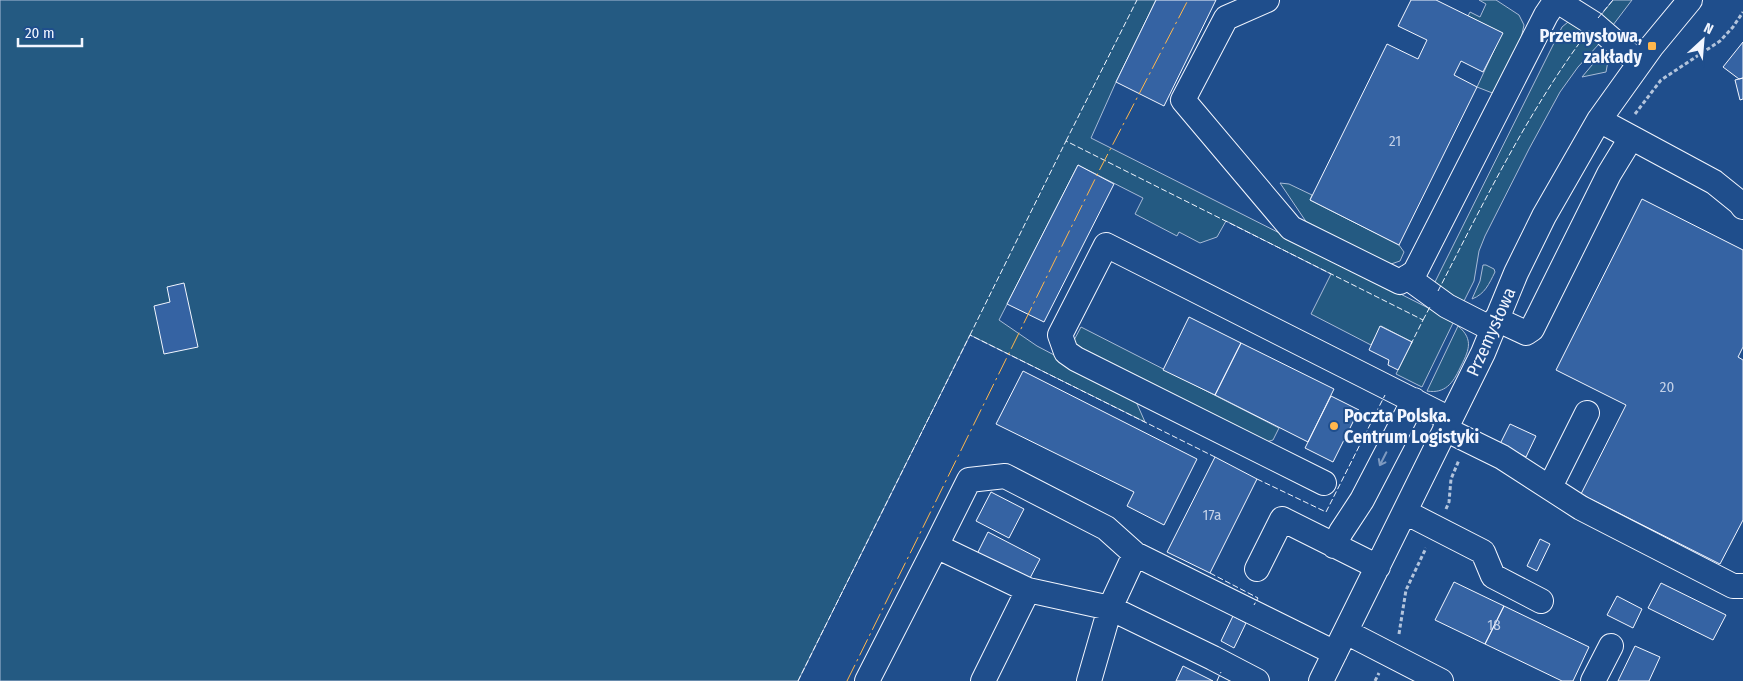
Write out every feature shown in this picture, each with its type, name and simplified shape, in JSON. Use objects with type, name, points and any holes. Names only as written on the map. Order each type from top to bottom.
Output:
[{"type":"street","points":[[1267,0],[1226,18],[1184,100],[1291,228],[1400,282],[1415,272],[1556,0],[1594,24],[1639,63]]},
{"type":"street","name":"Przemysłowa","points":[[1320,681],[1483,353],[1494,324],[1544,216],[1599,120],[1639,63],[1690,0]]},
{"type":"street","points":[[1599,120],[1714,182],[1740,203],[1743,208]]},
{"type":"street","points":[[1407,277],[1447,306],[1494,324],[1526,333],[1532,329],[1609,174],[1630,138]]},
{"type":"street","points":[[1324,483],[1076,359],[1066,352],[1060,335],[1106,245],[1414,400],[1448,424],[1581,508],[1724,582],[1733,586],[1743,586]]},
{"type":"street","points":[[1334,546],[1362,500],[1414,400]]},
{"type":"street","points":[[1550,487],[1587,413]]},
{"type":"street","points":[[867,681],[969,480],[1005,476],[1106,528],[1135,554],[1335,653]]},
{"type":"street","points":[[1405,512],[1483,552],[1493,576],[1541,601]]},
{"type":"street","points":[[1257,569],[1282,519],[1378,567]]},
{"type":"street","points":[[936,546],[1028,590],[1110,608],[1257,681]]},
{"type":"street","points":[[1089,681],[1110,608],[1135,554]]},
{"type":"street","points":[[983,681],[1028,590]]},
{"type":"street","points":[[1346,632],[1441,681]]},
{"type":"street","points":[[1593,681],[1611,646]]},
{"type":"shaded area","points":[[0,0],[1156,0],[1091,138],[1454,321],[1422,387],[1396,374],[1412,342],[1381,326],[1371,345],[1311,314],[1331,274],[1226,221],[1217,237],[1200,243],[1179,232],[1177,236],[1135,214],[1143,198],[1078,165],[999,320],[1037,346],[1134,397],[1145,422],[970,335],[798,681],[0,681]]},
{"type":"shaded area","points":[[1479,0],[1496,0],[1519,15],[1524,25],[1520,43],[1495,94],[1477,87],[1502,33],[1468,16],[1470,12],[1480,17],[1486,4]]},
{"type":"shaded area","points":[[1613,0],[1632,0],[1613,25],[1601,15]]},
{"type":"shaded area","points":[[1568,22],[1575,24],[1599,44],[1578,67],[1560,92],[1529,149],[1485,236],[1479,251],[1474,281],[1464,301],[1462,301],[1433,286],[1562,27]]},
{"type":"shaded area","points":[[1603,52],[1608,61],[1606,72],[1582,77]]},
{"type":"shaded area","points":[[1280,183],[1289,184],[1312,195],[1310,200],[1399,245],[1404,252],[1400,261],[1391,264],[1383,262],[1309,226]]},
{"type":"shaded area","points":[[1483,265],[1494,269],[1495,272],[1489,284],[1472,299],[1480,281]]},
{"type":"shaded area","points":[[1458,326],[1467,336],[1468,341],[1463,362],[1448,386],[1439,391],[1427,391]]},
{"type":"shaded area","points":[[1081,327],[1279,428],[1273,440],[1259,444],[1080,353],[1073,342]]},
{"type":"building","points":[[1156,0],[1216,0],[1164,106],[1116,82]]},
{"type":"building","points":[[1411,0],[1436,0],[1503,33],[1483,72],[1461,61],[1454,75],[1477,87],[1399,245],[1310,200],[1387,44],[1418,59],[1427,40],[1398,26]]},
{"type":"building","points":[[1743,42],[1743,78],[1739,79],[1723,67]]},
{"type":"building","points":[[1743,78],[1743,99],[1740,100],[1735,80]]},
{"type":"building","points":[[1078,165],[1114,184],[1044,322],[1007,304]]},
{"type":"building","points":[[1642,199],[1743,250],[1743,347],[1738,357],[1743,360],[1743,520],[1720,564],[1581,494],[1626,405],[1556,370]]},
{"type":"building","points":[[184,283],[198,347],[164,354],[154,306],[170,302],[167,287]]},
{"type":"building","points":[[1189,317],[1241,343],[1215,395],[1163,370]]},
{"type":"building","points":[[1380,326],[1412,342],[1398,370],[1388,365],[1389,360],[1369,350]]},
{"type":"building","points":[[1241,343],[1334,389],[1308,442],[1215,395]]},
{"type":"building","points":[[1023,371],[1197,459],[1164,525],[1127,506],[1134,492],[996,424]]},
{"type":"building","name":"Poczta Polska. Centrum Logistyki","points":[[1331,396],[1359,410],[1333,462],[1305,448]]},
{"type":"building","points":[[1510,424],[1536,436],[1526,457],[1500,444]]},
{"type":"building","points":[[1215,457],[1257,479],[1210,573],[1167,552]]},
{"type":"building","points":[[991,492],[1024,509],[1009,538],[976,521]]},
{"type":"building","points":[[988,532],[1040,559],[1029,580],[977,554]]},
{"type":"building","points":[[1540,539],[1550,544],[1537,571],[1527,566]]},
{"type":"building","points":[[1454,582],[1504,606],[1485,644],[1435,620]]},
{"type":"building","points":[[1661,583],[1726,615],[1713,640],[1648,608]]},
{"type":"building","points":[[1617,596],[1642,609],[1633,628],[1607,615]]},
{"type":"building","points":[[1504,606],[1589,647],[1573,681],[1562,681],[1485,644]]},
{"type":"building","points":[[1233,616],[1246,623],[1234,648],[1221,641]]},
{"type":"building","points":[[1635,646],[1660,657],[1649,681],[1618,681]]},
{"type":"building","points":[[1183,666],[1213,681],[1176,681]]},
{"type":"fence","points":[[1066,141],[1137,0]]},
{"type":"fence","points":[[1598,18],[1613,0]]},
{"type":"fence","points":[[1438,291],[1508,157],[1546,92],[1589,30]]},
{"type":"fence","points":[[970,335],[1066,141],[1423,320],[1411,344]]},
{"type":"fence","points":[[1423,320],[1431,305]]},
{"type":"fence","points":[[798,681],[970,335],[1215,457]]},
{"type":"fence","points":[[1257,479],[1326,512],[1385,395]]},
{"type":"fence","points":[[1210,573],[1258,598],[1254,605]]},
{"type":"fence","points":[[1217,681],[1221,672]]},
{"type":"power","points":[[847,681],[1100,169],[1188,0]]},
{"type":"place","name":"Przemysłowa, zakłady","points":[[1652,46]]},
{"type":"place","name":"Poczta Polska. Centrum Logistyki","points":[[1334,426]]}]
